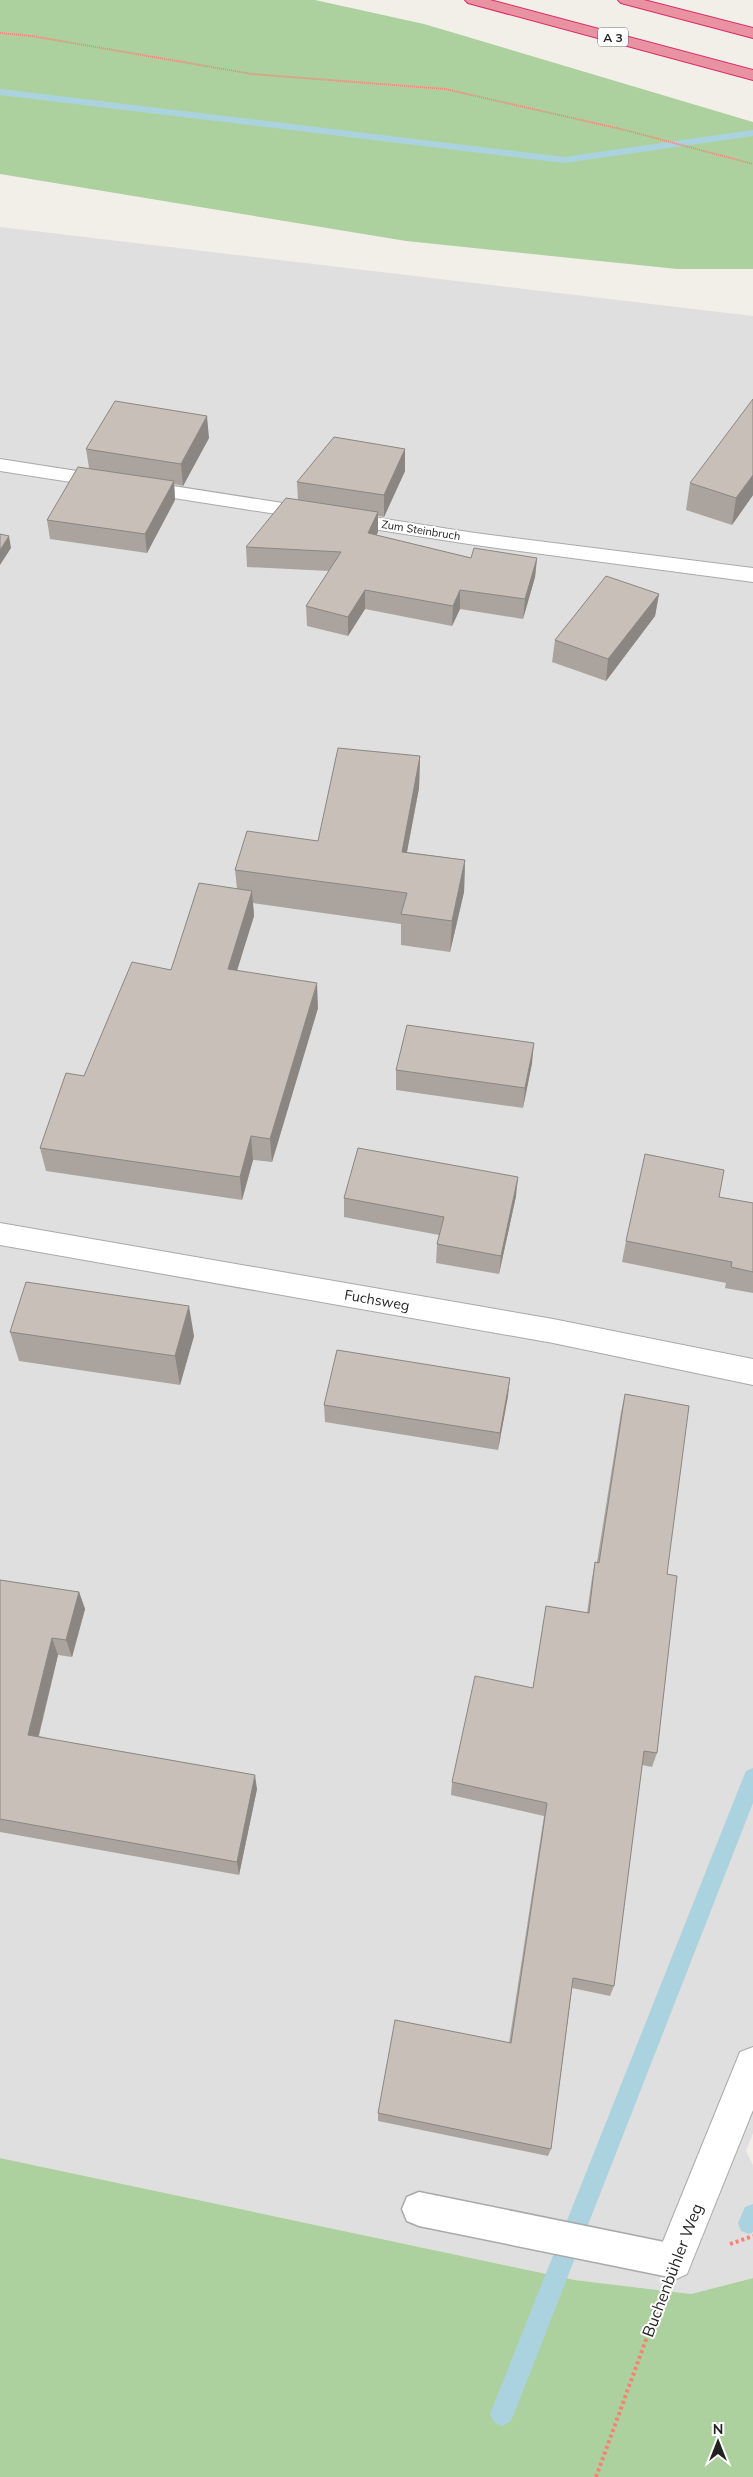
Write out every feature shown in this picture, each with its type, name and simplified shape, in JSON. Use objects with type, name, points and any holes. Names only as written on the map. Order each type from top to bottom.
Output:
[{"type":"highway","name":"A 3","points":[[473,0],[753,75]]},
{"type":"highway","points":[[626,0],[753,33]]},
{"type":"street","name":"Zum Steinbruch","points":[[0,465],[475,539],[753,575]]},
{"type":"street","name":"Fuchsweg","points":[[0,1234],[543,1330],[753,1372]]},
{"type":"street","name":"Buchenbühler Weg","points":[[674,2261],[753,2065]]},
{"type":"lane","points":[[419,2209],[674,2261]]},
{"type":"path","points":[[0,33],[32,36],[252,74],[445,89],[625,130],[753,164]]},
{"type":"path","name":"Buchenbühler Weg","points":[[596,2477],[674,2261]]},
{"type":"shaded area","points":[[0,227],[753,316],[753,2133],[746,2151],[753,2165],[753,2278],[691,2294],[575,2280],[0,2158]]},
{"type":"green space","points":[[0,0],[315,0],[424,24],[753,122],[753,269],[677,269],[406,241],[0,174]]},
{"type":"green space","points":[[0,2158],[575,2280],[691,2294],[753,2278],[753,2477],[0,2477]]},
{"type":"building","points":[[753,399],[753,475],[736,498],[690,483]]},
{"type":"building","points":[[115,401],[207,416],[181,464],[86,449]]},
{"type":"building","points":[[334,437],[405,449],[384,495],[297,482]]},
{"type":"building","points":[[78,467],[174,481],[145,534],[47,520]]},
{"type":"building","points":[[286,498],[378,512],[368,533],[471,558],[474,548],[537,558],[525,599],[460,590],[453,606],[365,590],[348,617],[306,606],[341,552],[246,547]]},
{"type":"building","points":[[0,534],[9,536],[0,550]]},
{"type":"building","points":[[606,576],[659,594],[608,659],[555,640]]},
{"type":"building","points":[[338,748],[420,756],[402,852],[465,860],[452,921],[401,914],[407,893],[235,870],[247,831],[318,841]]},
{"type":"building","points":[[199,883],[252,891],[228,969],[317,983],[270,1139],[251,1136],[240,1177],[40,1148],[66,1073],[84,1076],[132,962],[171,970]]},
{"type":"building","points":[[407,1025],[534,1043],[525,1088],[396,1070]]},
{"type":"building","points":[[358,1148],[518,1177],[501,1256],[437,1244],[444,1217],[344,1198]]},
{"type":"building","points":[[645,1154],[724,1170],[719,1197],[753,1203],[753,1272],[731,1267],[732,1262],[626,1241]]},
{"type":"building","points":[[26,1282],[189,1306],[175,1356],[10,1332]]},
{"type":"building","points":[[337,1350],[510,1378],[500,1433],[324,1405]]},
{"type":"building","points":[[625,1394],[689,1406],[667,1574],[677,1576],[657,1753],[644,1751],[614,1986],[573,1978],[551,2149],[378,2113],[395,2020],[511,2043],[547,1803],[452,1782],[475,1676],[533,1688],[546,1606],[589,1613],[595,1562],[599,1563]]},
{"type":"building","points":[[0,1580],[79,1592],[66,1640],[52,1638],[28,1735],[255,1775],[237,1862],[0,1819]]},
{"type":"waterway","points":[[0,92],[564,160],[753,133]]},
{"type":"waterway","points":[[502,2414],[753,1778]]},
{"type":"waterway","points":[[749,2223],[753,2215]]}]
